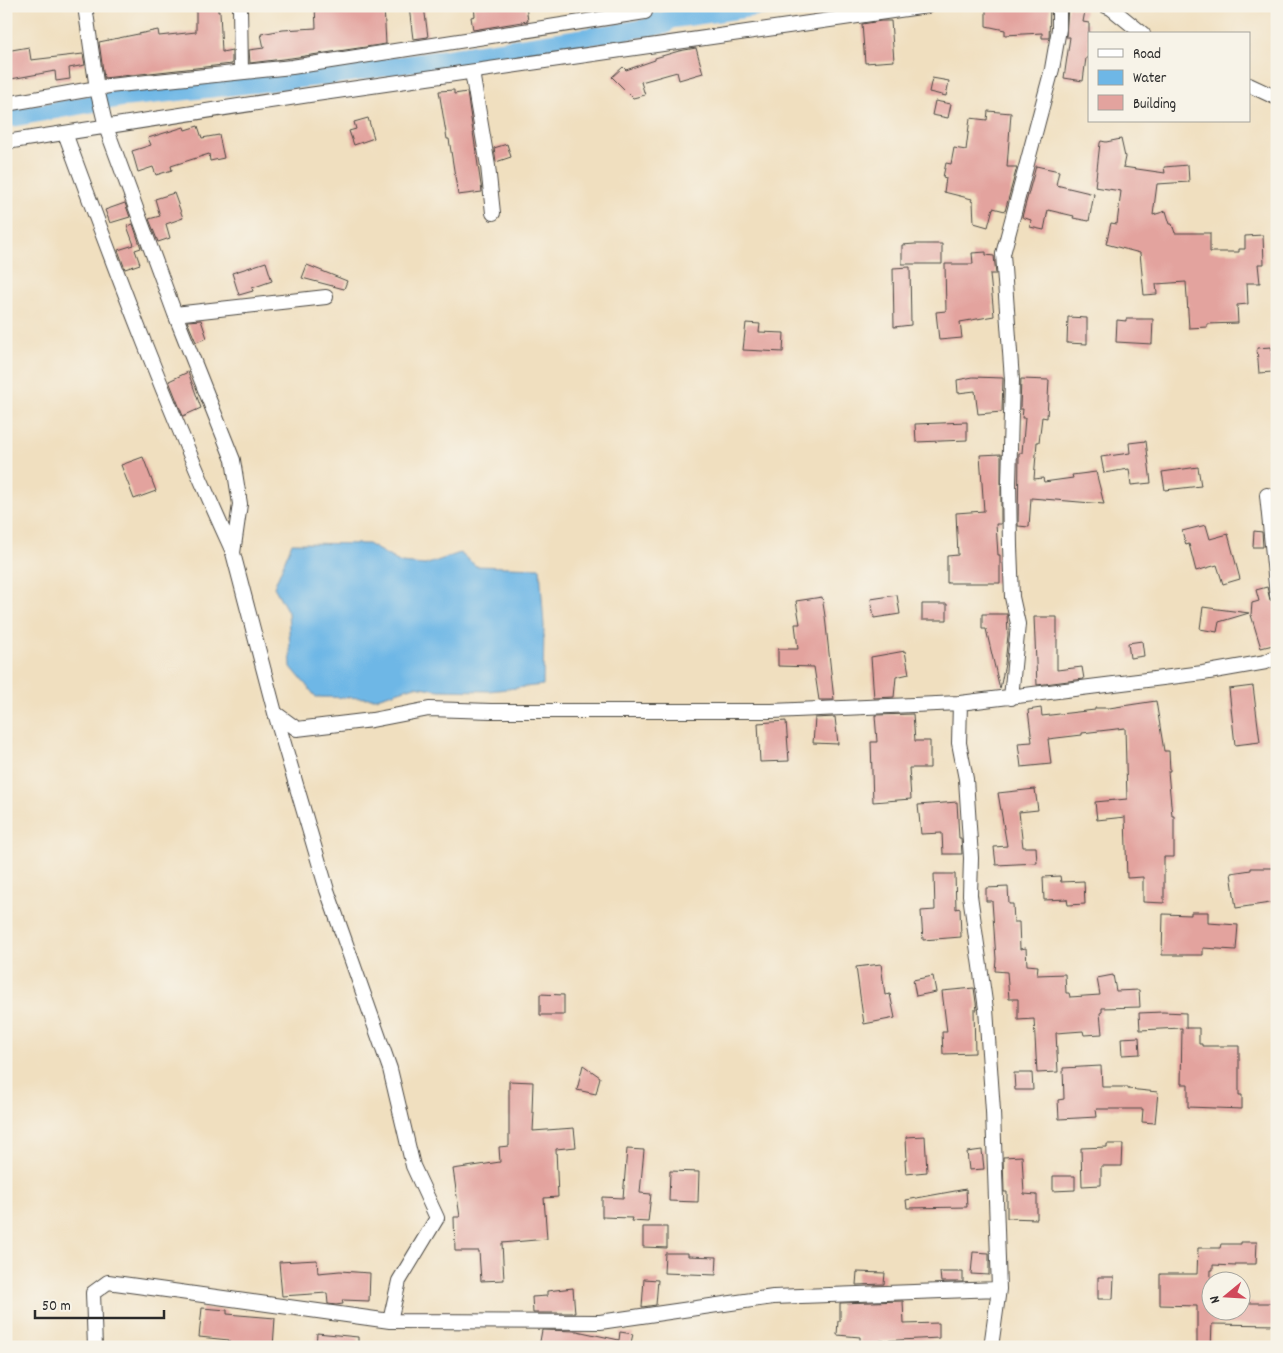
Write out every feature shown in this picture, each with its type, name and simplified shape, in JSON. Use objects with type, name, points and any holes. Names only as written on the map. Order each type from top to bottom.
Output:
[{"type":"street","points":[[85,6],[97,89],[106,127],[175,314],[233,460],[240,504],[233,553]]},
{"type":"street","points":[[240,6],[241,72]]},
{"type":"street","points":[[6,142],[309,95],[927,6]]},
{"type":"street","points":[[1011,698],[1018,624],[1012,597],[1009,482],[1012,380],[1003,254],[1052,69],[1059,29],[1059,6]]},
{"type":"street","points":[[1106,6],[1141,32]]},
{"type":"street","points":[[6,104],[97,89],[292,67],[645,12]]},
{"type":"street","points":[[472,72],[485,148],[493,212]]},
{"type":"street","points":[[1250,85],[1277,98]]},
{"type":"street","points":[[65,133],[150,361],[233,553],[275,713],[327,890],[390,1069],[413,1166],[437,1218],[399,1281],[390,1321]]},
{"type":"street","points":[[175,314],[326,297]]},
{"type":"street","points":[[1267,495],[1277,595]]},
{"type":"street","points":[[275,713],[297,729],[372,720],[429,709],[491,711],[772,711],[960,703],[1203,673],[1266,662],[1277,656]]},
{"type":"street","points":[[960,703],[959,743],[966,779],[971,858],[970,896],[988,1027],[993,1111],[999,1290],[991,1347]]},
{"type":"street","points":[[94,1347],[92,1293],[108,1282],[390,1321],[600,1322],[773,1297],[999,1290]]},
{"type":"water","points":[[292,543],[368,544],[401,563],[425,565],[460,553],[476,566],[540,568],[544,626],[543,685],[489,691],[439,690],[415,686],[377,698],[316,697],[291,667],[288,612],[274,587]]},
{"type":"building","points":[[196,6],[218,6],[222,52],[232,50],[232,64],[104,78],[99,42],[158,30],[159,36],[196,32]]},
{"type":"building","points":[[315,6],[384,6],[386,44],[250,63],[249,50],[264,48],[261,34],[283,30],[316,28]]},
{"type":"building","points":[[424,6],[428,37],[413,39],[409,7]]},
{"type":"building","points":[[474,6],[526,6],[528,21],[473,30],[471,17],[475,16]]},
{"type":"building","points":[[986,6],[1050,6],[1049,38],[1042,38],[1042,33],[1005,35],[1005,30],[986,26]]},
{"type":"building","points":[[1068,6],[1085,11],[1083,22],[1089,23],[1089,32],[1088,58],[1086,58],[1083,81],[1064,78],[1070,37],[1066,37]]},
{"type":"building","points":[[891,21],[894,61],[865,63],[862,24]]},
{"type":"building","points":[[29,47],[31,60],[83,54],[85,65],[69,68],[70,79],[56,81],[55,71],[11,79],[6,51]]},
{"type":"building","points":[[696,48],[703,73],[679,80],[677,72],[641,82],[645,95],[633,98],[612,77],[623,67],[626,70],[655,60],[655,58]]},
{"type":"building","points":[[932,78],[949,81],[946,96],[929,92]]},
{"type":"building","points":[[454,90],[454,94],[467,92],[482,192],[458,195],[439,91]]},
{"type":"building","points":[[935,101],[951,104],[948,118],[932,115]]},
{"type":"building","points":[[988,111],[1011,113],[1007,167],[1017,167],[1005,211],[993,208],[988,227],[974,223],[972,199],[944,192],[946,178],[943,177],[946,163],[951,164],[954,148],[966,150],[970,118],[987,120]]},
{"type":"building","points":[[368,118],[374,138],[354,145],[349,131],[356,129],[354,122]]},
{"type":"building","points":[[198,126],[202,138],[219,135],[224,158],[210,161],[209,154],[171,166],[172,170],[156,175],[153,167],[138,172],[132,151],[151,145],[148,138],[184,127],[185,130]]},
{"type":"building","points":[[1121,139],[1125,157],[1123,167],[1165,173],[1164,167],[1188,165],[1189,182],[1157,184],[1153,215],[1166,211],[1175,233],[1210,233],[1210,252],[1239,252],[1239,249],[1245,249],[1245,236],[1263,235],[1264,264],[1258,264],[1260,283],[1247,283],[1248,304],[1237,305],[1238,323],[1207,324],[1207,327],[1189,328],[1186,282],[1156,284],[1157,294],[1144,295],[1140,253],[1106,244],[1111,223],[1117,224],[1121,191],[1095,187],[1100,143],[1101,141]]},
{"type":"building","points":[[507,144],[511,157],[496,162],[494,148]]},
{"type":"building","points":[[1036,166],[1059,171],[1056,185],[1094,194],[1089,221],[1048,210],[1044,230],[1030,227],[1031,220],[1022,217]]},
{"type":"building","points":[[174,193],[183,218],[166,224],[170,238],[158,242],[149,219],[160,216],[155,199]]},
{"type":"building","points":[[125,203],[130,217],[110,223],[105,210]]},
{"type":"building","points":[[133,224],[141,248],[135,250],[140,264],[125,269],[118,250],[134,245],[127,226]]},
{"type":"building","points":[[942,244],[942,264],[902,264],[902,245]]},
{"type":"building","points":[[986,252],[986,255],[994,256],[996,274],[990,274],[994,316],[960,322],[962,338],[939,340],[936,312],[946,311],[945,264],[973,264],[972,253]]},
{"type":"building","points":[[266,262],[272,281],[252,288],[253,291],[239,295],[232,273]]},
{"type":"building","points":[[307,265],[347,281],[344,289],[302,278]]},
{"type":"building","points":[[910,267],[911,325],[894,327],[893,268]]},
{"type":"building","points":[[1068,317],[1087,318],[1087,344],[1067,343]]},
{"type":"building","points":[[1126,319],[1153,319],[1152,344],[1116,342],[1117,320],[1126,321]]},
{"type":"building","points":[[201,320],[207,338],[196,342],[187,321]]},
{"type":"building","points":[[746,323],[760,324],[759,332],[784,333],[783,352],[743,350]]},
{"type":"building","points":[[1271,347],[1273,372],[1259,373],[1257,348]]},
{"type":"building","points":[[188,372],[201,408],[183,416],[169,381]]},
{"type":"building","points":[[973,377],[1003,378],[1002,412],[978,414],[975,391],[958,393],[957,380]]},
{"type":"building","points":[[1021,379],[1049,380],[1047,418],[1042,417],[1039,442],[1037,442],[1034,479],[1043,478],[1044,482],[1073,478],[1072,475],[1096,472],[1104,504],[1031,498],[1029,527],[1018,526],[1019,453],[1022,453],[1025,418],[1022,418],[1023,409],[1020,409]]},
{"type":"building","points":[[967,422],[967,440],[916,442],[915,424]]},
{"type":"building","points":[[1146,441],[1151,483],[1131,485],[1129,469],[1104,473],[1101,457],[1130,453],[1129,443]]},
{"type":"building","points":[[1001,454],[1001,524],[996,524],[998,555],[1000,555],[1000,583],[947,583],[947,556],[958,555],[956,513],[984,511],[980,455]]},
{"type":"building","points":[[143,457],[156,491],[134,499],[121,465]]},
{"type":"building","points":[[1198,467],[1201,486],[1165,490],[1162,472]]},
{"type":"building","points":[[1206,525],[1210,539],[1228,534],[1240,579],[1223,584],[1217,565],[1196,571],[1189,544],[1186,545],[1182,531]]},
{"type":"building","points":[[1254,531],[1262,532],[1263,547],[1253,547]]},
{"type":"building","points":[[1267,587],[1270,600],[1276,603],[1277,607],[1277,644],[1261,648],[1251,615],[1252,603],[1259,601],[1256,590]]},
{"type":"building","points":[[897,595],[900,614],[874,618],[871,599]]},
{"type":"building","points":[[822,597],[834,700],[819,700],[814,667],[778,666],[778,649],[798,649],[795,624],[800,624],[796,601]]},
{"type":"building","points":[[922,604],[947,604],[947,620],[922,620]]},
{"type":"building","points":[[1203,607],[1249,613],[1219,622],[1217,632],[1200,629]]},
{"type":"building","points":[[982,614],[1007,614],[1008,635],[1000,689],[986,629],[982,629]]},
{"type":"building","points":[[1034,617],[1057,617],[1057,670],[1082,667],[1084,679],[1037,685]]},
{"type":"building","points":[[1142,641],[1144,656],[1130,658],[1128,643]]},
{"type":"building","points":[[905,651],[909,674],[896,677],[894,697],[874,698],[871,657]]},
{"type":"building","points":[[1253,686],[1260,742],[1235,745],[1229,689]]},
{"type":"building","points":[[1156,701],[1164,751],[1169,751],[1170,771],[1168,771],[1172,816],[1174,816],[1174,857],[1164,857],[1164,903],[1143,902],[1143,877],[1127,878],[1125,817],[1097,820],[1095,802],[1127,799],[1125,728],[1048,739],[1051,764],[1021,767],[1018,743],[1032,742],[1028,710],[1041,708],[1042,716]]},
{"type":"building","points":[[913,714],[915,741],[930,741],[930,768],[909,768],[911,799],[873,802],[871,742],[877,742],[875,715]]},
{"type":"building","points":[[835,717],[838,744],[813,743],[815,718]]},
{"type":"building","points":[[786,721],[789,761],[760,762],[758,723]]},
{"type":"building","points":[[1035,789],[1038,810],[1019,812],[1023,847],[1036,847],[1037,863],[996,865],[994,847],[1007,846],[998,793]]},
{"type":"building","points":[[957,802],[962,854],[943,854],[942,833],[921,834],[918,805]]},
{"type":"building","points":[[1251,868],[1277,868],[1277,902],[1236,908],[1231,873],[1251,870]]},
{"type":"building","points":[[934,874],[955,874],[956,909],[960,908],[961,937],[923,940],[921,911],[935,910]]},
{"type":"building","points":[[1060,876],[1061,882],[1084,881],[1085,904],[1068,905],[1067,899],[1044,900],[1043,877]]},
{"type":"building","points":[[1008,887],[1009,904],[1013,904],[1014,922],[1019,922],[1020,949],[1026,948],[1027,965],[1038,966],[1037,975],[1065,974],[1066,993],[1069,993],[1070,997],[1100,995],[1097,978],[1113,975],[1116,991],[1139,990],[1140,1007],[1102,1008],[1100,1013],[1102,1034],[1084,1035],[1083,1031],[1056,1033],[1058,1072],[1037,1073],[1034,1019],[1018,1020],[1018,999],[1009,999],[1007,972],[995,971],[996,959],[992,901],[986,901],[986,888]]},
{"type":"building","points":[[1191,912],[1208,912],[1208,923],[1238,925],[1236,950],[1203,948],[1203,955],[1162,955],[1163,914],[1191,915]]},
{"type":"building","points":[[881,964],[885,995],[890,994],[895,1018],[864,1024],[856,967]]},
{"type":"building","points":[[933,976],[936,992],[916,996],[913,980]]},
{"type":"building","points":[[974,988],[977,1010],[974,1010],[975,1053],[943,1054],[942,1032],[947,1032],[942,991]]},
{"type":"building","points":[[540,994],[564,995],[564,1015],[540,1015]]},
{"type":"building","points":[[1139,1013],[1186,1013],[1186,1028],[1199,1028],[1199,1044],[1202,1044],[1202,1046],[1239,1046],[1239,1095],[1242,1095],[1242,1109],[1188,1107],[1188,1084],[1181,1084],[1182,1028],[1140,1030]]},
{"type":"building","points":[[1139,1037],[1140,1054],[1122,1055],[1121,1038]]},
{"type":"building","points":[[583,1065],[600,1077],[596,1094],[577,1090]]},
{"type":"building","points":[[1101,1066],[1102,1087],[1128,1087],[1128,1089],[1158,1092],[1155,1123],[1142,1122],[1143,1109],[1096,1109],[1097,1117],[1059,1119],[1058,1100],[1064,1099],[1063,1068]]},
{"type":"building","points":[[1014,1073],[1032,1073],[1033,1090],[1015,1090]]},
{"type":"building","points":[[509,1081],[533,1082],[533,1131],[574,1128],[576,1147],[556,1149],[558,1197],[544,1198],[547,1239],[502,1243],[504,1280],[481,1281],[479,1251],[455,1251],[454,1217],[460,1217],[453,1169],[500,1162],[499,1147],[509,1146]]},
{"type":"building","points":[[925,1136],[927,1172],[906,1174],[906,1137]]},
{"type":"building","points":[[1107,1144],[1123,1144],[1122,1166],[1101,1166],[1101,1185],[1082,1186],[1081,1148],[1107,1147]]},
{"type":"building","points":[[627,1149],[644,1150],[640,1193],[651,1194],[648,1222],[631,1221],[632,1218],[602,1217],[602,1197],[623,1198]]},
{"type":"building","points":[[982,1150],[984,1169],[969,1170],[967,1152]]},
{"type":"building","points":[[1022,1156],[1024,1194],[1037,1195],[1037,1219],[1007,1218],[1007,1192],[1004,1192],[1003,1157]]},
{"type":"building","points":[[670,1171],[699,1172],[698,1202],[669,1201]]},
{"type":"building","points":[[1053,1176],[1075,1176],[1075,1190],[1053,1191]]},
{"type":"building","points":[[966,1189],[967,1207],[907,1208],[906,1200]]},
{"type":"building","points":[[643,1227],[667,1227],[667,1248],[643,1247]]},
{"type":"building","points":[[1241,1242],[1257,1242],[1256,1264],[1236,1264],[1236,1266],[1213,1265],[1213,1270],[1200,1270],[1200,1320],[1250,1320],[1250,1303],[1277,1303],[1277,1325],[1212,1324],[1211,1347],[1197,1347],[1197,1306],[1160,1305],[1160,1274],[1197,1274],[1198,1248],[1220,1248],[1221,1244],[1241,1244]]},
{"type":"building","points":[[973,1252],[989,1253],[989,1275],[971,1274]]},
{"type":"building","points":[[665,1253],[688,1253],[688,1256],[717,1257],[716,1275],[664,1273]]},
{"type":"building","points":[[317,1260],[318,1273],[340,1271],[370,1273],[369,1301],[342,1300],[343,1304],[336,1305],[328,1304],[327,1293],[282,1296],[279,1262]]},
{"type":"building","points":[[857,1272],[885,1273],[884,1284],[856,1285]]},
{"type":"building","points":[[940,1272],[963,1272],[963,1282],[941,1282]]},
{"type":"building","points":[[1098,1277],[1114,1277],[1113,1299],[1098,1299]]},
{"type":"building","points":[[644,1279],[658,1280],[656,1305],[642,1307]]},
{"type":"building","points":[[573,1288],[575,1313],[533,1313],[532,1297],[547,1296],[547,1291]]},
{"type":"building","points":[[903,1301],[904,1324],[939,1323],[939,1338],[880,1341],[880,1347],[860,1347],[860,1337],[837,1335],[838,1321],[840,1321],[840,1303]]},
{"type":"building","points":[[202,1308],[227,1310],[227,1314],[275,1318],[273,1347],[245,1345],[245,1347],[229,1347],[229,1340],[199,1337]]},
{"type":"building","points":[[542,1330],[577,1331],[619,1340],[620,1332],[633,1334],[630,1347],[539,1347]]},
{"type":"building","points":[[317,1333],[358,1337],[358,1347],[316,1347]]},
{"type":"waterway","points":[[653,22],[764,6]]},
{"type":"waterway","points":[[6,119],[123,98],[329,76],[665,25]]}]
